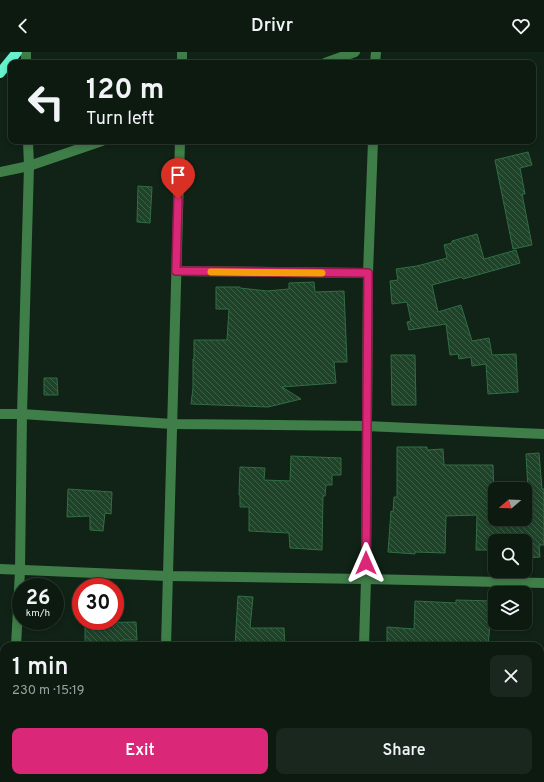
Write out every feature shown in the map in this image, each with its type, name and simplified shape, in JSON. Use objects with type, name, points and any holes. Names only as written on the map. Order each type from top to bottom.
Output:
[{"type":"main road","points":[[11,60],[17,52]]},
{"type":"main road","points":[[0,73],[8,63]]},
{"type":"street","points":[[332,60],[355,52]]},
{"type":"street","points":[[16,642],[20,571],[22,414],[29,166],[28,144]]},
{"type":"street","points":[[0,172],[29,166],[93,144]]},
{"type":"street","points":[[166,642],[180,144]]},
{"type":"street","points":[[364,642],[366,578],[368,273],[373,144]]},
{"type":"street","points":[[176,271],[368,273]]},
{"type":"street","points":[[0,414],[22,414],[172,424],[366,426],[544,434]]},
{"type":"street","points":[[0,569],[167,576],[366,578],[544,583]]},
{"type":"building","points":[[528,152],[532,165],[520,168],[525,194],[522,194],[532,245],[513,249],[495,160]]},
{"type":"building","points":[[138,186],[152,187],[150,223],[137,222]]},
{"type":"building","points":[[477,234],[484,259],[516,250],[520,263],[463,279],[462,277],[432,285],[438,312],[461,305],[472,341],[489,338],[492,355],[516,354],[518,392],[488,394],[486,364],[472,366],[471,357],[459,359],[458,354],[450,355],[446,324],[409,330],[407,322],[411,321],[407,302],[392,304],[390,281],[398,280],[396,269],[417,266],[447,258],[444,245],[452,243],[452,241]]},
{"type":"building","points":[[314,282],[315,292],[344,291],[347,362],[334,362],[336,383],[282,387],[301,399],[268,407],[191,404],[193,388],[194,340],[227,340],[229,309],[216,309],[216,287],[240,287],[267,291],[289,289],[289,283]]},
{"type":"building","points":[[391,355],[415,355],[416,405],[392,405]]},
{"type":"building","points":[[44,378],[57,378],[58,395],[44,395]]},
{"type":"building","points":[[397,447],[427,447],[427,450],[443,449],[444,465],[493,465],[494,482],[488,482],[488,526],[532,526],[532,482],[528,482],[526,454],[539,453],[542,489],[544,489],[544,545],[539,545],[540,557],[532,558],[532,534],[488,534],[488,550],[476,550],[477,515],[446,516],[445,553],[415,552],[415,554],[388,552],[391,511],[393,512],[394,497],[397,497]]},
{"type":"building","points":[[291,456],[341,458],[341,475],[332,475],[332,485],[326,485],[325,496],[323,496],[322,550],[290,548],[289,533],[249,531],[249,507],[240,507],[240,467],[265,468],[264,480],[290,481]]},
{"type":"building","points":[[68,489],[112,492],[111,514],[105,513],[103,531],[90,530],[90,516],[67,517]]},
{"type":"building","points":[[238,596],[253,597],[250,628],[284,628],[285,642],[235,642]]},
{"type":"building","points":[[456,600],[488,601],[488,630],[490,630],[488,642],[387,642],[387,627],[414,629],[415,601],[456,603]]},
{"type":"building","points":[[124,622],[136,622],[137,640],[122,640],[122,642],[85,642],[85,630],[124,630]]},
{"type":"slow traffic","points":[[211,272],[322,273]]},
{"type":"route","points":[[178,199],[176,271],[368,273],[366,563]]}]
